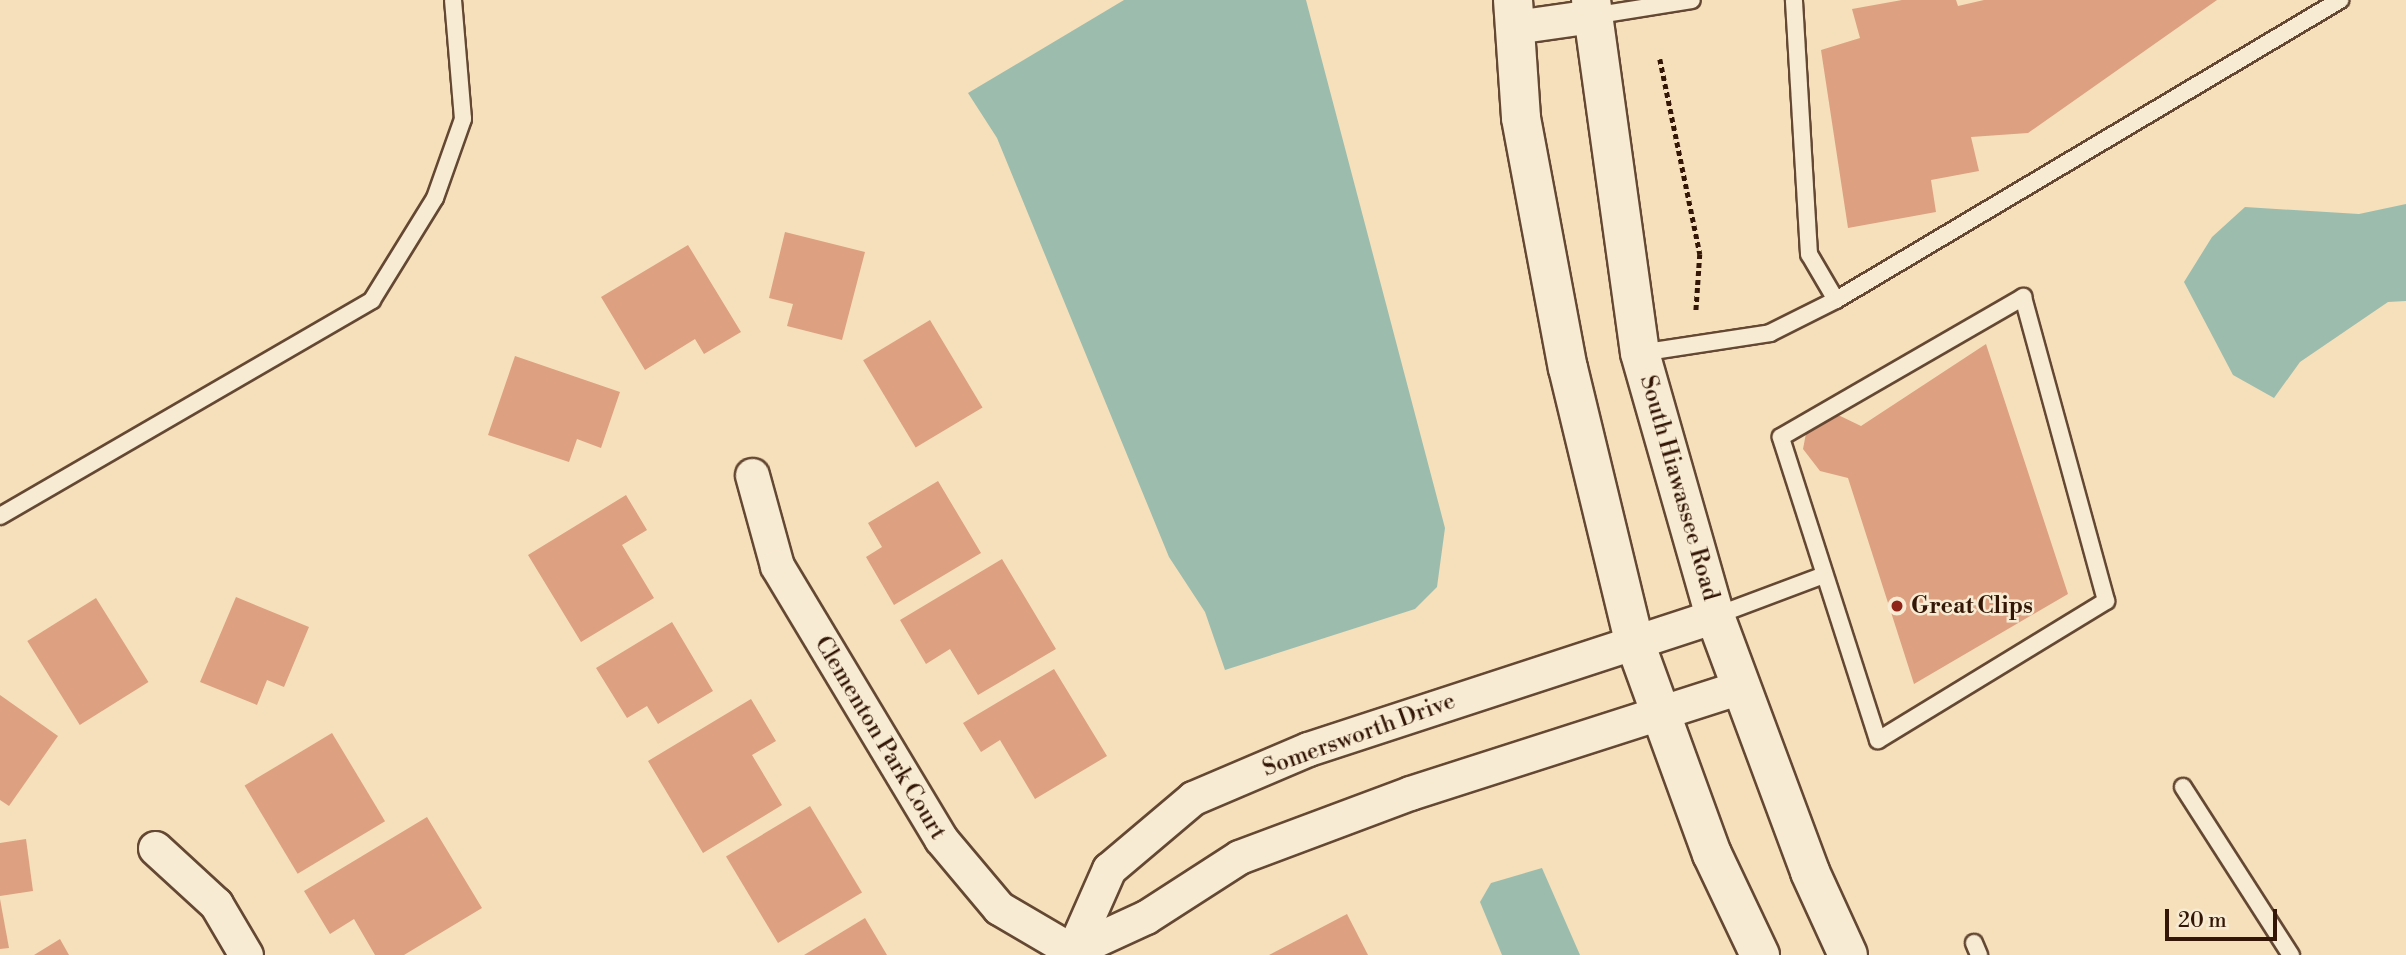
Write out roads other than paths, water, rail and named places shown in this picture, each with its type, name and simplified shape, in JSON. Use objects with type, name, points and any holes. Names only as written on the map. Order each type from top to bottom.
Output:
[{"type":"street","points":[[1592,8],[1514,14],[1521,118],[1568,369],[1633,640],[1712,854],[1760,955]]},
{"type":"street","name":"South Hiawassee Road","points":[[1592,8],[1640,353],[1715,616],[1740,687],[1848,955]]},
{"type":"street","name":"Clementon Park Court","points":[[752,475],[777,566],[941,839],[999,908],[1075,953]]},
{"type":"street","name":"Somersworth Drive","points":[[1075,953],[1110,869],[1193,798],[1308,749],[1633,640],[1715,616]]},
{"type":"street","points":[[1075,953],[1146,917],[1239,857],[1410,793],[1740,687]]},
{"type":"street","points":[[155,848],[216,904],[246,955]]},
{"type":"lane","points":[[0,516],[372,300],[435,198],[463,119],[453,0]]},
{"type":"lane","points":[[1592,8],[1692,0]]},
{"type":"lane","points":[[1794,0],[1809,254],[1836,300]]},
{"type":"lane","points":[[1640,353],[1770,333],[1836,300],[2340,0]]},
{"type":"lane","points":[[2023,297],[2106,601],[1878,740],[1824,575],[1782,437],[2023,297]]},
{"type":"lane","points":[[1715,616],[1824,575]]},
{"type":"lane","points":[[2183,787],[2291,955]]},
{"type":"place","name":"Great Clips","points":[[1897,606]]}]
